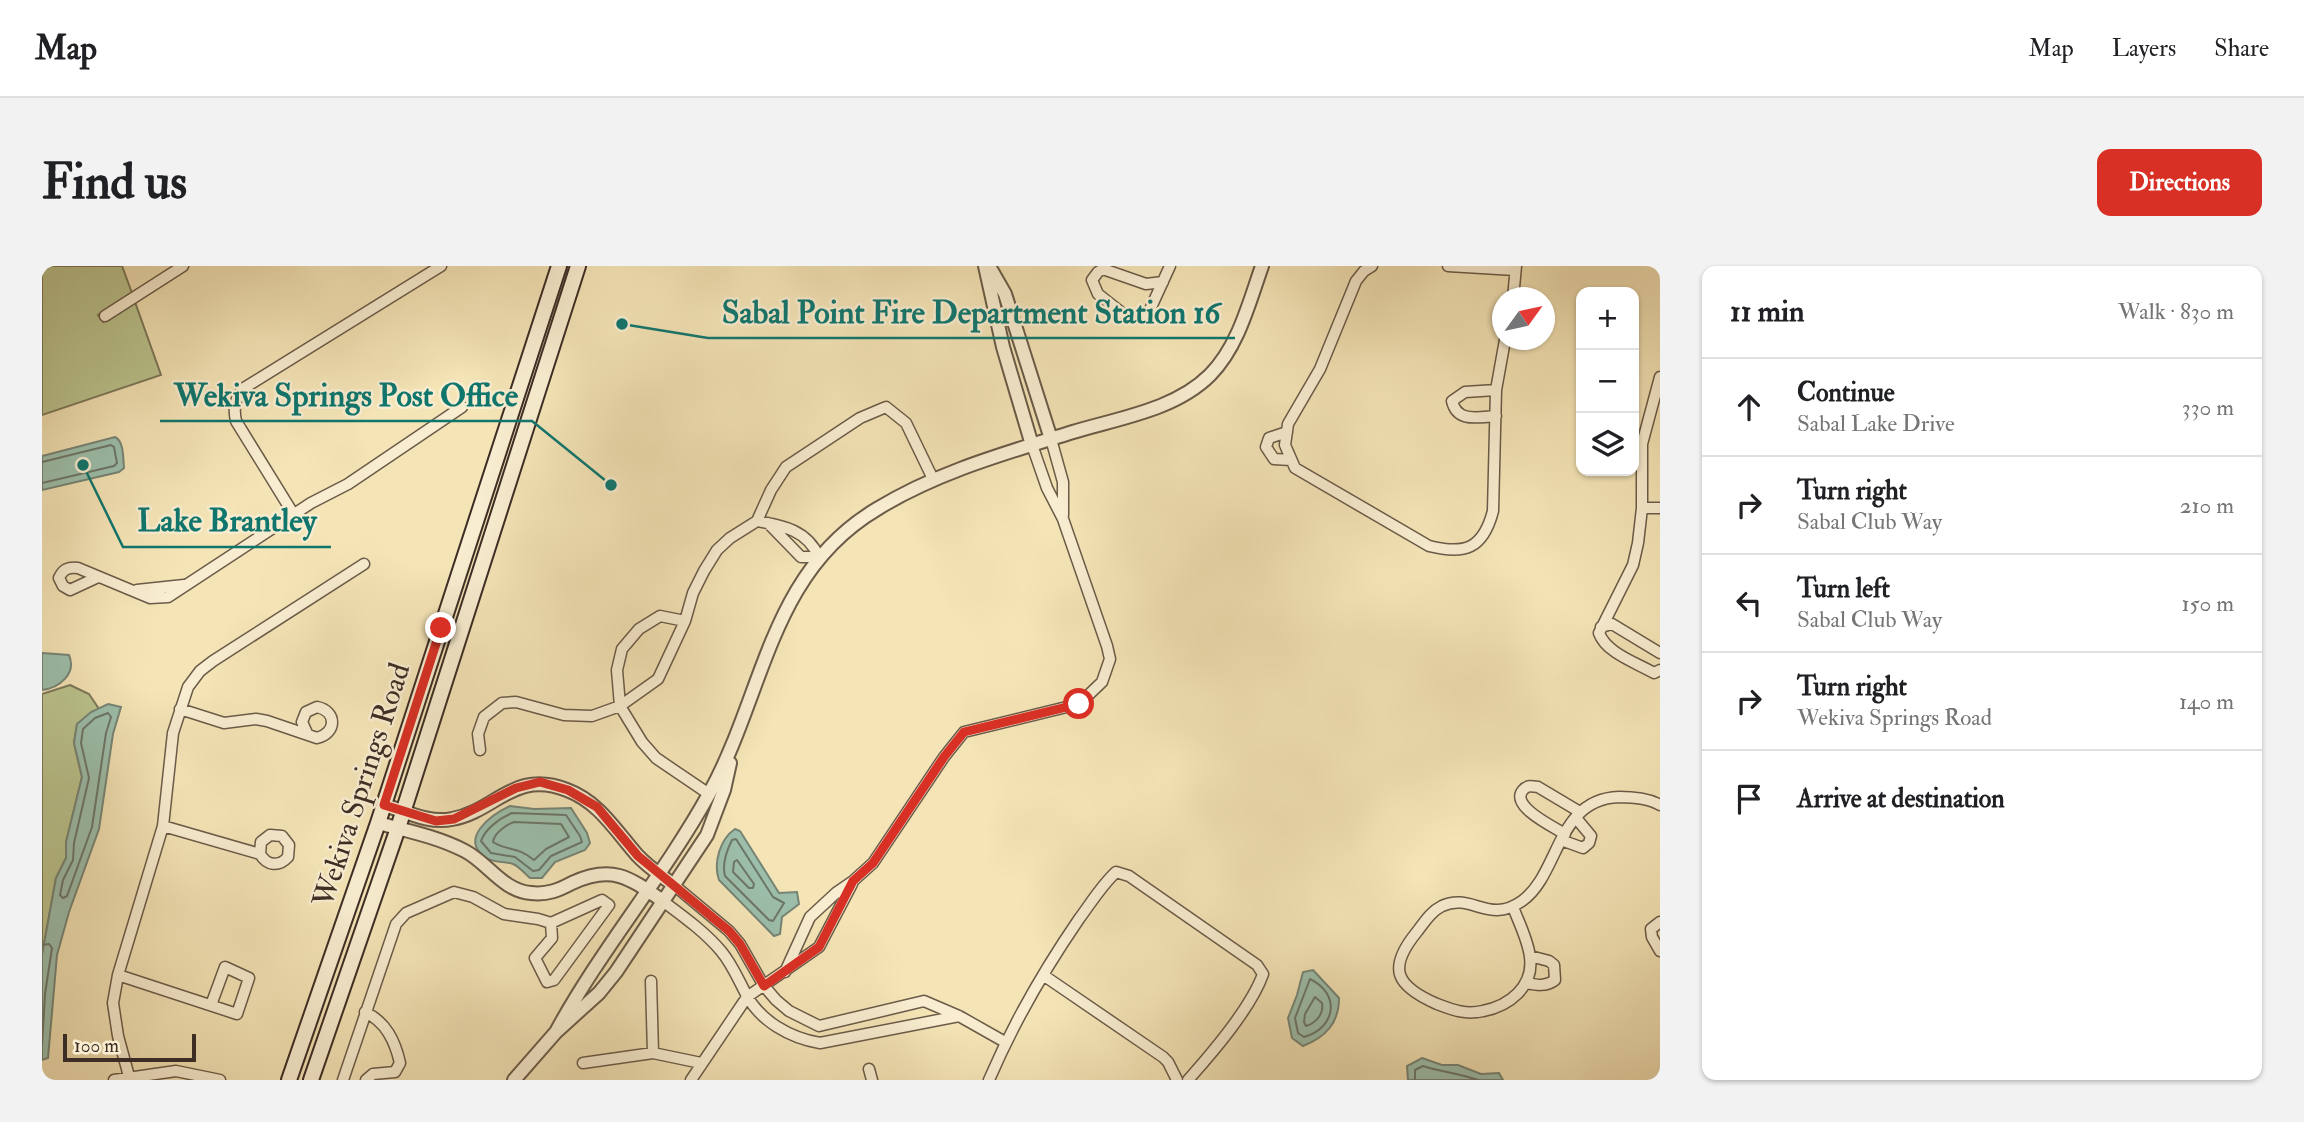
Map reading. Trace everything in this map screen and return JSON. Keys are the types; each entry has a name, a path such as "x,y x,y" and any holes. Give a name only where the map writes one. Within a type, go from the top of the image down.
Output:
{"main road":[{"name":"Wekiva Springs Road","path":"289,1080 384,805 559,266"},
{"name":"Wekiva Springs Road","path":"310,1080 398,828 578,266"},
{"path":"552,288 569,293"},
{"path":"516,401 532,405"}],"street":[{"path":"105,316 183,266"},
{"path":"294,514 236,421 234,409 237,397 244,388 441,266"},
{"path":"987,266 1005,294 1051,439 1063,482 1063,519"},
{"path":"785,972 810,917 873,863 944,757 964,732 1079,704 1102,682 1110,659 1063,519 1047,488 1032,445 1003,347 987,266"},
{"path":"1163,282 1146,284 1103,269 1092,280 1098,294 1126,316 1133,318 1148,314 1163,282 1170,266"},
{"path":"556,1032 579,990 683,838 709,794 735,742 782,614 819,557 852,525 933,479 1169,403 1191,391 1211,374 1239,331 1262,266"},
{"path":"1372,266 1356,281 1320,369 1288,424 1285,445 1295,468 1429,546 1450,551 1463,550 1483,537 1488,530 1493,511 1496,390 1503,350"},
{"path":"1448,266 1515,267 1514,287"},
{"path":"1660,377 1642,444 1642,508 1633,565 1599,633 1603,643 1654,673 1660,670"},
{"path":"1496,390 1465,392 1452,401 1460,415 1496,416"},
{"path":"98,577 135,590 166,592 185,584 294,514 348,484 462,407"},
{"path":"480,750 478,734 484,717 502,703 516,702 564,715 592,716 620,706 658,679 685,621 693,593 717,550 757,521 771,490 786,467 860,418 886,407 906,423 933,479"},
{"path":"1287,432 1273,435 1266,447 1273,458 1292,460"},
{"path":"1642,508 1660,508"},
{"path":"757,521 800,533 813,542 819,557"},
{"path":"768,523 801,557 819,557"},
{"path":"129,1078 113,1003 118,975 163,826 170,749 188,687 200,671 213,661 364,564"},
{"path":"685,621 660,616 639,629 622,649 617,670 620,706 642,742 656,758 709,794"},
{"path":"1601,627 1612,624 1660,653"},
{"path":"180,709 223,723 256,719 307,733"},
{"path":"514,1080 556,1032 599,993 617,972 675,886 707,835 724,790 735,742"},
{"path":"384,805 436,821 454,819 516,788 540,782 568,790 597,807 638,856 729,931 740,944 764,986 789,1011 819,1026 924,1002 959,1016 1005,1042"},
{"path":"1530,786 1538,787 1578,815 1591,835 1590,844 1583,848 1525,809 1520,801 1520,794 1530,786"},
{"path":"1513,907 1530,956 1530,968 1526,983 1508,1002 1473,1014 1457,1012 1410,991 1398,967 1401,951 1441,906 1455,902 1468,903 1486,911 1513,907 1533,891 1578,815 1595,802 1612,797 1633,797 1660,805"},
{"path":"378,823 446,841 469,853 504,883 529,893 554,892 586,877 606,873 622,875 664,902 712,940 724,954 747,997 766,1019 803,1040 820,1043 959,1016"},
{"path":"163,826 260,854"},
{"path":"989,1080 1005,1042 1058,950 1097,894 1116,873 1129,876 1257,965 1263,974 1258,989 1209,1057 1188,1080"},
{"path":"691,1080 747,997 819,947 853,881"},
{"path":"343,1080 396,924 406,913 454,892 473,897 503,914 551,923 602,900 609,905 554,980 547,982 535,958 552,939 551,923"},
{"path":"1660,922 1651,929 1652,937 1660,951"},
{"path":"1526,983 1538,986 1550,984 1555,980 1553,965 1549,961 1530,956"},
{"path":"118,975 237,1014 249,978 225,967 211,1005"},
{"path":"1043,975 1163,1057 1177,1080"},
{"path":"651,981 653,1054"},
{"path":"365,1012 377,1018 388,1031 400,1063 395,1072 373,1074 366,1080"},
{"path":"583,1063 653,1054 701,1063"},
{"path":"114,1080 176,1071 220,1080"}],"green space":[{"path":"51,266 122,266 132,293 98,315 103,322 135,302 161,375 42,415 42,271"},
{"path":"70,685 89,694 99,709 77,724 74,743 82,777 66,842 66,858 56,878 42,955 42,694"}],"water":[{"path":"115,437 122,446 124,468 119,472 42,490 42,456"},
{"path":"42,653 69,655 71,668 60,683 42,690"},
{"path":"108,704 121,707 113,734 99,829 69,912 57,955 48,1058 42,1060 42,955 56,878 66,858 66,842 82,777 74,743 77,724 91,712"},
{"path":"510,806 534,809 571,808 587,833 590,843 585,850 555,862 542,878 530,878 513,864 489,860 478,851 476,836 487,821"},
{"path":"735,829 740,831 779,893 797,892 799,904 782,917 780,934 774,936 719,880 719,852 725,839"},
{"path":"1313,970 1339,998 1337,1015 1330,1028 1303,1046 1292,1038 1288,1018 1303,972"},
{"path":"1422,1058 1442,1065 1458,1065 1481,1074 1499,1073 1503,1080 1408,1080 1407,1066"}],"place":[{"name":"Sabal Point Fire Department Station 16","path":"622,324"},
{"name":"Lake Brantley","path":"83,465"},
{"name":"Wekiva Springs Post Office","path":"611,485"}],"route":[{"path":"441,628 384,805 436,821 454,819 516,788 540,782 568,790 597,807 638,856 729,931 740,944 764,986 819,947 853,881 873,863 944,757 964,732 1079,704"}]}
